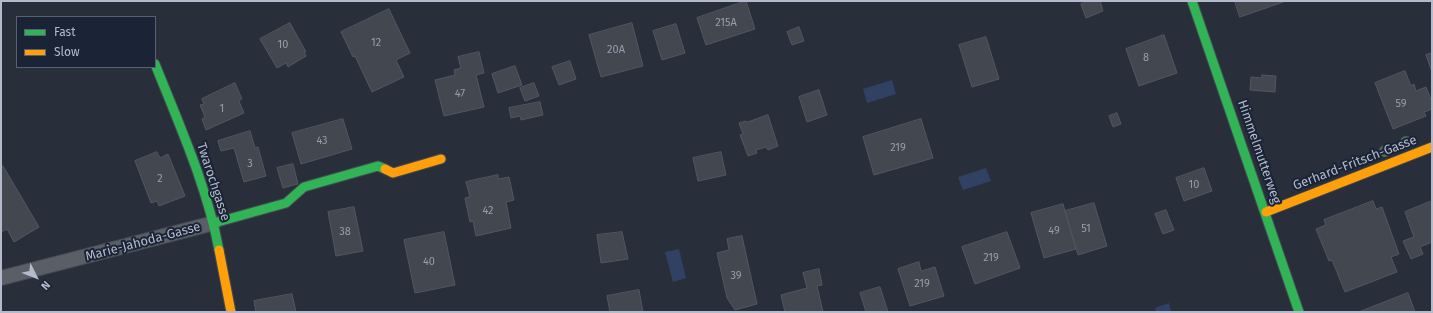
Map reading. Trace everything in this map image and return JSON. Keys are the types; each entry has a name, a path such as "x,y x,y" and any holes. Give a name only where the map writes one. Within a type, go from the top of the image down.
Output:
{"street":[{"name":"Himmelmutterweg","path":"1192,1 1266,212 1299,312"},
{"name":"Twarochgasse","path":"156,66 183,134 214,223 231,312"},
{"name":"Gerhard-Fritsch-Gasse","path":"1266,212 1432,147"},
{"name":"Marie-Jahoda-Gasse","path":"214,223 286,203 304,187 378,166 393,173 441,159"}],"lane":[{"name":"Marie-Jahoda-Gasse","path":"1,278 214,223"}],"water":[{"path":"892,80 896,94 867,103 863,89"},
{"path":"986,168 991,181 963,190 958,177"},
{"path":"679,249 686,278 673,282 665,252"},
{"path":"1169,303 1171,312 1156,312 1155,308"}],"building":[{"path":"746,1 755,29 706,45 697,18"},
{"path":"1089,1 1100,1 1103,11 1086,18 1081,4"},
{"path":"1235,1 1286,1 1240,17"},
{"path":"389,9 410,53 396,60 404,77 372,92 355,56 353,57 341,32"},
{"path":"290,23 306,52 304,52 306,56 288,67 286,63 277,68 260,39"},
{"path":"632,23 643,66 601,77 589,35"},
{"path":"676,24 685,53 662,60 653,31"},
{"path":"799,27 804,41 792,45 787,32"},
{"path":"1164,35 1177,73 1139,86 1126,49"},
{"path":"986,37 999,79 972,87 959,45"},
{"path":"479,52 484,73 476,75 484,107 444,116 435,80 455,75 454,70 461,68 458,57"},
{"path":"1432,53 1432,72 1426,55"},
{"path":"570,61 576,79 559,85 552,67"},
{"path":"515,66 522,85 498,93 492,74"},
{"path":"1405,71 1411,86 1414,84 1416,91 1426,87 1432,102 1432,109 1424,112 1426,116 1393,129 1375,83"},
{"path":"1262,75 1276,76 1275,92 1250,90 1251,77 1262,78"},
{"path":"235,83 242,99 239,101 244,113 206,130 202,119 205,117 200,105 204,104 202,99"},
{"path":"534,83 539,96 525,101 520,88"},
{"path":"819,90 827,115 807,122 799,97"},
{"path":"540,102 543,115 521,120 520,116 511,118 509,108"},
{"path":"1117,113 1121,124 1113,127 1109,116"},
{"path":"768,115 778,146 768,150 766,147 756,150 757,153 748,156 740,135 743,134 739,123"},
{"path":"343,119 352,149 301,164 292,133"},
{"path":"921,119 933,158 874,175 863,137"},
{"path":"250,131 255,148 258,147 266,176 244,182 234,148 221,151 218,141"},
{"path":"157,152 160,158 168,154 185,196 159,206 157,201 151,203 135,161"},
{"path":"721,152 726,175 698,181 693,158"},
{"path":"293,164 298,184 283,188 277,168"},
{"path":"3,166 39,227 14,242 7,229 1,232 1,167"},
{"path":"1204,168 1212,191 1184,201 1176,178"},
{"path":"498,175 498,179 509,177 514,200 506,202 511,228 476,236 473,221 470,222 465,198 470,197 466,182"},
{"path":"1373,201 1376,209 1382,207 1399,254 1391,257 1397,272 1345,292 1332,260 1329,261 1316,229 1326,225 1324,220"},
{"path":"1432,201 1432,242 1420,247 1423,254 1411,259 1403,241 1414,237 1405,212"},
{"path":"1094,203 1107,246 1078,255 1065,211"},
{"path":"1063,204 1076,249 1044,258 1031,213"},
{"path":"354,207 363,251 336,256 328,212"},
{"path":"1166,210 1174,230 1163,234 1155,214"},
{"path":"444,232 455,285 415,293 404,240"},
{"path":"622,232 628,259 601,263 597,235"},
{"path":"1007,232 1020,268 975,284 962,247"},
{"path":"742,236 757,304 735,310 727,298 717,253 729,250 727,239"},
{"path":"919,262 921,271 935,267 944,296 910,306 898,269"},
{"path":"819,269 822,285 817,286 823,312 785,312 781,295 807,288 803,273"},
{"path":"880,287 888,312 866,312 860,293"},
{"path":"639,290 643,312 610,312 607,296"},
{"path":"1408,293 1415,312 1359,312"},
{"path":"292,294 296,312 256,312 254,301"}],"traffic: fast":[{"path":"1192,1 1299,312"},
{"path":"156,66 183,132 200,179 214,226 219,250"},
{"path":"214,223 286,203 304,187 378,166 385,169"}],"traffic: slow":[{"path":"1266,212 1432,147"},
{"path":"385,169 393,173 441,159"},
{"path":"219,250 231,312"}]}
